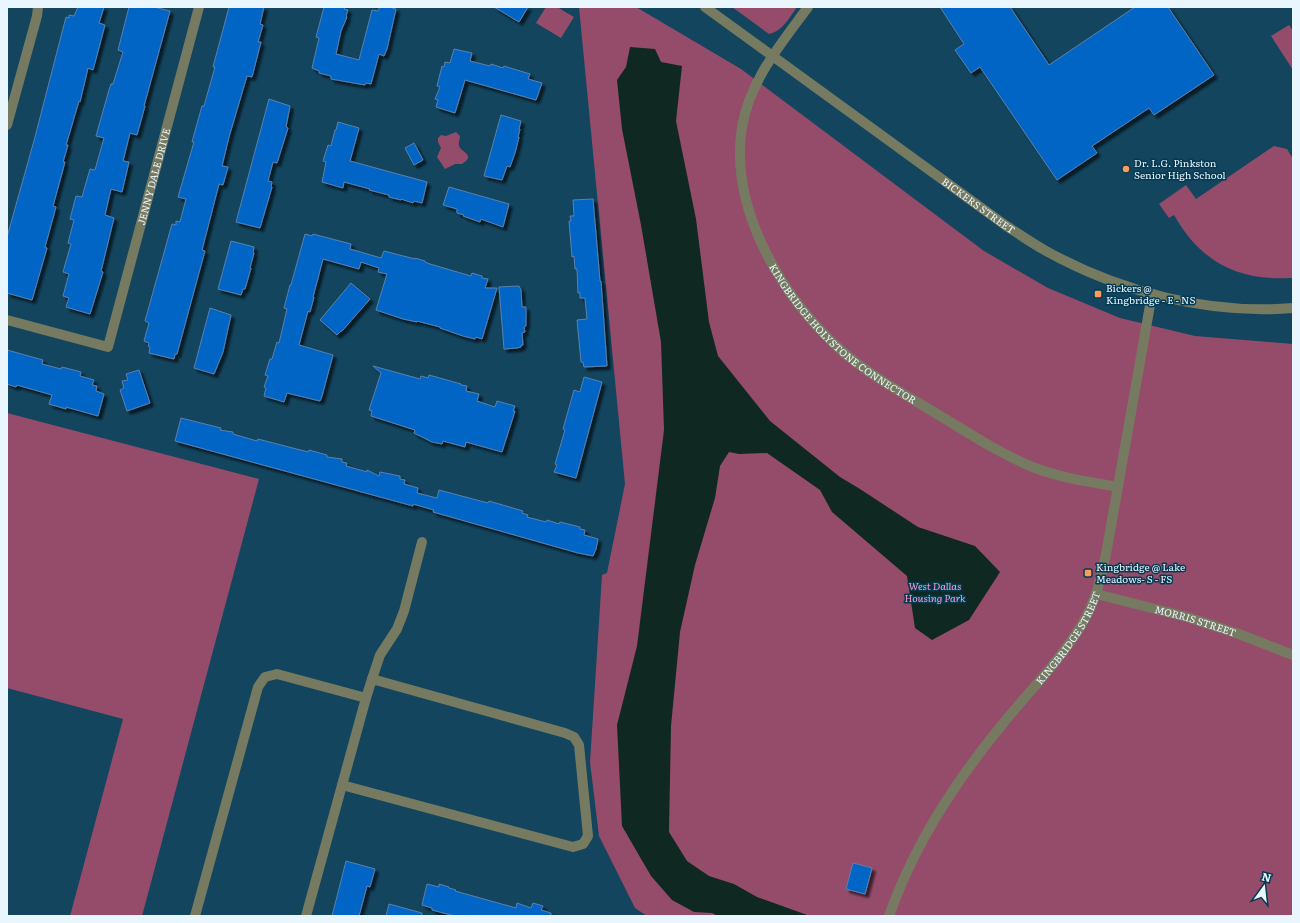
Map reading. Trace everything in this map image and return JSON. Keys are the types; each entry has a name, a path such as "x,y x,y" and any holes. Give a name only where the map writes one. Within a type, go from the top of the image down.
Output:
{"street":[{"path":"8,120 37,16 38,7"},
{"name":"JENNY DALE DRIVE","path":"7,320 108,347 199,7"},
{"name":"BICKERS STREET","path":"705,7 846,111 1005,225 1047,251 1082,269 1120,284 1152,294 1212,305 1248,309 1293,308"},
{"name":"KINGBRIDGE HOLYSTONE CONNECTOR","path":"808,7 763,69 749,101 742,126 742,175 753,221 767,256 788,290 808,316 842,351 864,368 990,445 1035,467 1069,478 1118,487"},
{"name":"KINGBRIDGE STREET","path":"888,916 904,878 948,798 971,764 1000,727 1063,652 1084,619 1096,594 1118,487 1152,294"},
{"path":"306,916 366,698 380,655 397,629 404,611 422,542"},
{"name":"MORRIS STREET","path":"1096,594 1187,617 1239,634 1293,656"},
{"path":"195,916 258,687 266,677 277,674 366,698"},
{"path":"342,785 573,847 583,844 588,836 579,745 574,737 565,733 372,679"}],"green space":[{"path":"546,7 557,7 574,17 561,38 536,23"},
{"name":"West Dallas Housing Park","path":"579,7 636,7 741,69 984,251 1048,288 1120,318 1195,336 1293,344 1293,916 647,916 635,908 599,836 590,762 602,575 607,573 625,484"},
{"path":"732,7 797,7 782,27 769,34"},
{"path":"1289,25 1293,31 1293,70 1271,36"},
{"path":"456,132 460,136 459,146 467,154 468,158 462,164 455,164 445,169 437,157 441,148 438,138 441,135 446,136"},
{"path":"1274,146 1287,149 1293,159 1293,278 1253,276 1237,272 1222,265 1208,256 1196,245 1184,231 1174,215 1169,218 1159,204 1186,185 1196,199"},
{"path":"7,413 259,479 142,916 70,916 123,719 7,688"}],"shaded area":[{"path":"630,47 655,49 661,62 682,66 676,121 696,219 709,322 718,356 770,421 840,477 918,527 975,546 1000,572 969,620 932,640 915,628 907,576 832,512 820,490 767,453 739,454 729,452 720,466 715,498 695,565 680,632 671,726 669,832 687,861 709,876 734,884 757,897 810,916 718,916 712,913 694,912 672,900 651,876 622,826 617,725 637,646 664,430 661,342 641,225 622,129 617,80 626,67"}],"building":[{"path":"78,7 104,7 99,23 105,25 93,70 88,68 80,102 79,101 66,145 68,145 63,162 65,162 53,206 56,207 45,247 47,248 32,300 7,293 7,237 66,17 69,18 69,15 74,16"},
{"path":"129,7 154,7 170,11 137,135 130,133 123,161 129,162 122,192 111,189 105,215 114,218 101,271 103,272 90,314 66,307 69,298 63,296 69,274 63,272 71,244 68,243 74,220 70,219 76,196 82,197 90,169 95,170 104,138 96,136 109,90 111,84 113,84 123,52 118,50"},
{"path":"229,7 264,7 260,24 263,25 258,42 261,42 252,77 247,76 229,137 222,166 228,167 223,185 219,184 202,250 205,251 177,354 175,354 174,359 149,353 149,343 144,341 149,323 145,321 172,224 176,225 176,221 180,222 186,199 178,197 194,142 192,142 200,113 202,106 204,106 215,67 213,67"},
{"path":"324,7 345,7 344,9 348,10 347,17 341,31 336,54 359,60 372,10 378,11 380,7 396,9 387,49 384,56 379,54 371,84 366,83 365,85 331,79 331,76 319,73 319,71 312,68 319,38 316,37"},
{"path":"494,7 528,7 519,22"},
{"path":"940,7 1010,7 1049,65 1135,7 1168,7 1214,75 1154,115 1149,108 1092,146 1097,153 1057,180 980,67 971,73 955,50 964,44"},
{"path":"454,49 472,53 470,61 490,66 491,64 503,68 504,66 530,74 528,79 542,83 536,100 465,80 455,113 436,107 438,100 435,99 440,87 437,86 442,66 444,67 445,62 450,63"},
{"path":"269,99 290,106 286,127 288,128 277,163 273,162 268,181 272,182 272,187 260,228 236,222"},
{"path":"501,115 521,121 515,153 510,167 507,166 502,180 484,176"},
{"path":"338,122 359,128 350,161 427,182 422,203 414,201 413,203 389,197 389,195 344,182 343,188 322,182 326,162 323,161 328,145 331,146"},
{"path":"414,143 423,160 414,165 405,148"},
{"path":"449,187 509,204 503,227 481,219 480,222 463,216 464,215 457,213 457,209 443,205"},
{"path":"593,199 607,366 584,367 583,362 581,362 577,320 587,319 585,298 580,298 580,293 578,293 577,269 575,269 574,256 572,257 569,221 571,221 570,216 574,216 573,200"},
{"path":"305,234 312,236 313,234 351,244 350,249 381,258 384,251 415,258 471,276 472,273 488,279 485,288 497,288 482,339 463,336 440,327 403,319 376,310 387,274 378,272 379,268 361,262 359,269 323,259 310,312 308,311 299,345 333,355 320,401 287,393 284,402 264,396 266,388 264,387 268,376 265,375 277,342 279,343 287,309 284,308"},
{"path":"231,241 254,247 251,268 245,289 243,289 241,295 218,289"},
{"path":"351,283 370,299 337,335 320,320"},
{"path":"519,286 521,290 522,307 526,307 526,326 524,327 525,332 522,333 523,345 517,348 504,349 499,287"},
{"path":"210,308 231,315 223,352 214,374 194,368"},
{"path":"7,350 43,360 42,364 81,372 80,376 94,380 92,385 97,386 96,391 104,394 98,416 49,404 52,395 17,385 16,387 7,384"},
{"path":"373,366 420,379 421,376 428,378 429,375 461,384 467,386 466,391 479,394 477,401 495,407 497,401 515,406 513,411 515,411 502,452 466,442 465,447 443,441 442,444 432,442 414,433 415,430 371,416 372,411 369,410 381,373"},
{"path":"139,370 150,403 127,411 120,390 124,388 122,381 128,380 126,374"},
{"path":"584,377 602,382 576,478 554,472 565,430 563,429 574,390 580,392"},
{"path":"181,418 221,428 220,430 233,432 233,434 257,441 258,439 308,452 309,450 327,455 327,457 342,459 342,462 347,463 346,466 367,472 367,470 379,476 380,472 400,476 400,479 405,480 404,484 418,488 417,493 437,498 439,490 488,503 489,501 523,511 522,513 528,515 527,517 546,522 547,520 559,524 560,522 580,527 580,529 585,530 584,535 598,539 596,549 593,556 578,553 433,512 434,510 413,504 413,506 175,441"},
{"path":"346,861 375,869 370,887 367,886 359,916 332,916"},
{"path":"853,863 872,868 865,894 846,889"},
{"path":"427,884 439,887 439,884 456,890 455,891 516,908 517,903 531,908 533,903 543,906 541,910 551,913 551,916 455,916 432,910 432,908 422,905"},
{"path":"389,904 422,913 422,916 386,916"}],"place":[{"name":"Dr. L.G. Pinkston Senior High School","path":"1126,169"},
{"name":"Bickers @ Kingbridge - E - NS","path":"1098,294"},
{"name":"Kingbridge @ Lake Meadows- S - FS","path":"1088,573"}]}
